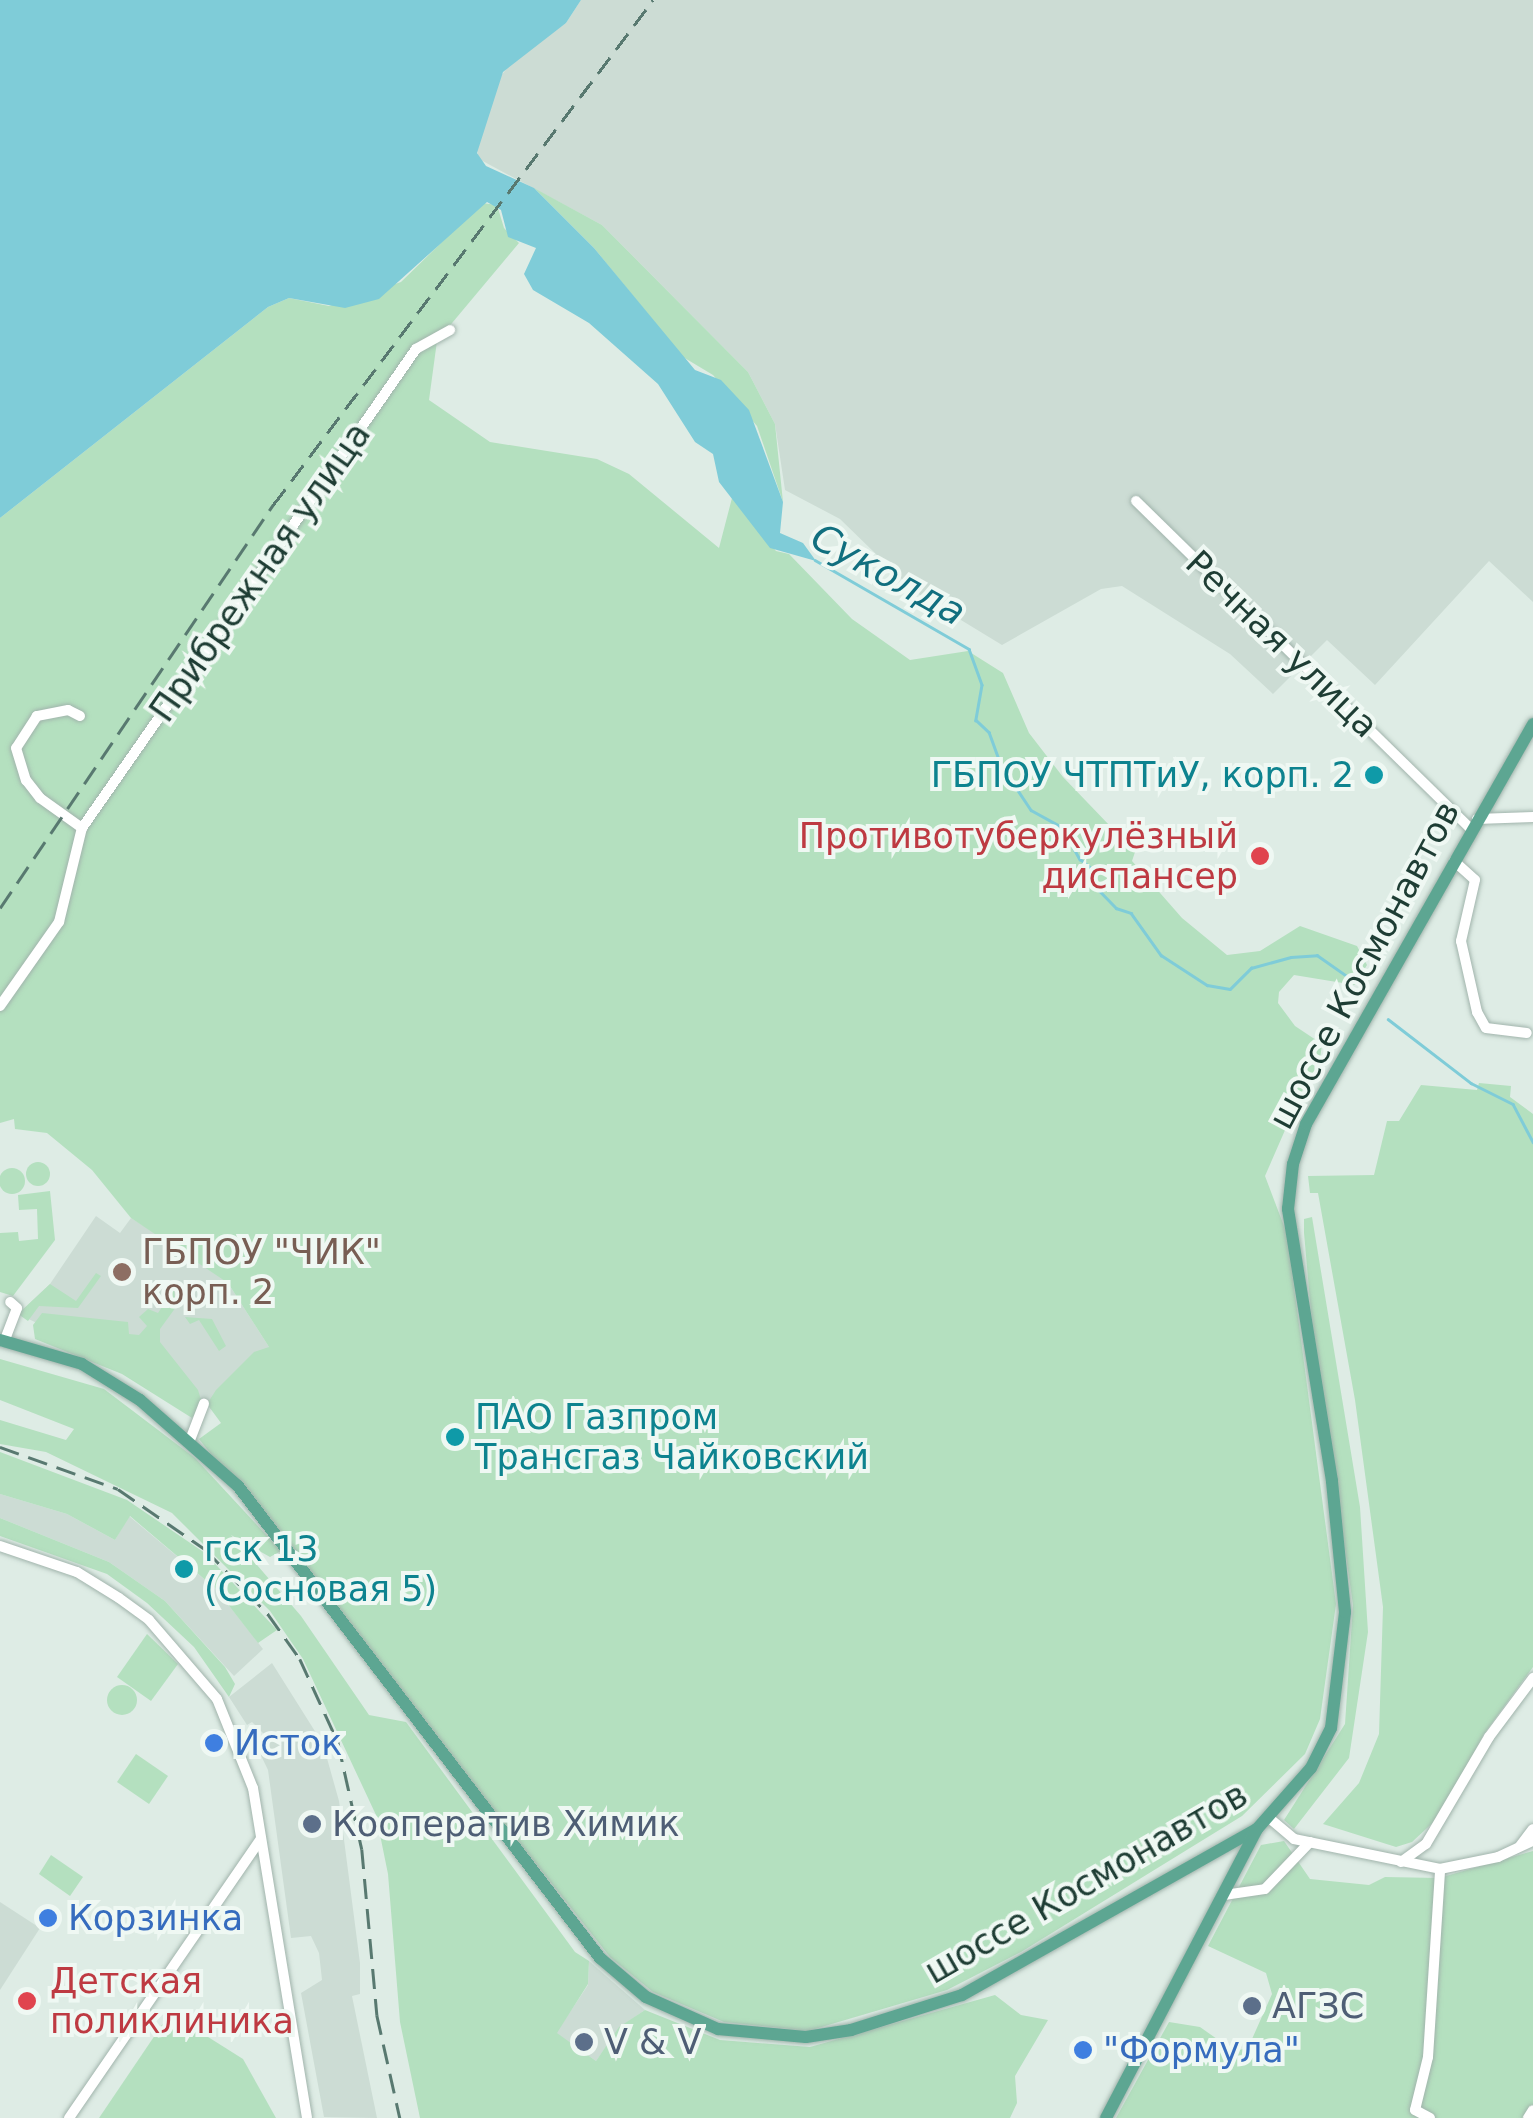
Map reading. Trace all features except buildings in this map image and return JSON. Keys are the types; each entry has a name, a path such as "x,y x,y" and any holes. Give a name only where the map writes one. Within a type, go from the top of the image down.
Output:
{"main road":[{"name":"шоссе Космонавтов","path":"2,1341 82,1364 190,1440 295,1555 600,1958 668,2012 718,2029 806,2036 917,2012 962,1995 1258,1829 1311,1768 1331,1728 1345,1612 1288,1209 1293,1164 1306,1124 1533,724"},
{"path":"1106,2118 1258,1829"}],"street":[{"name":"Прибрежная улица","path":"0,1006 59,922 82,828 416,349 450,330"},
{"name":"Речная улица","path":"1136,501 1474,823"},
{"path":"80,716 68,710 38,716 16,748 26,780 40,798 82,828"},
{"path":"1474,823 1533,817"},
{"path":"1454,861 1475,880 1461,941 1476,1012 1486,1028 1527,1033"},
{"path":"2,1341 17,1308 10,1302"},
{"path":"190,1440 204,1404"},
{"path":"0,1546 77,1572 120,1598 189,1662 218,1699 239,1745 262,1839 306,2118"},
{"path":"1402,1862 1426,1844 1488,1737 1533,1678"},
{"path":"1268,1817 1294,1839 1440,1869 1533,1841"},
{"path":"1520,1846 1533,1829"},
{"path":"69,2118 262,1839"},
{"path":"1224,1896 1265,1889 1310,1842"},
{"path":"1430,2118 1415,2110 1428,2057 1440,1869"},
{"path":"1528,2118 1533,2110"}],"shaded area":[{"path":"581,0 1533,0 1533,602 1489,561 1375,685 1327,640 1273,694 1230,654 1122,586 1101,589 1002,645 915,592 840,519 785,490 775,424 748,372 602,225 479,159 476,146 494,84 514,60 566,23"},
{"path":"96,1216 120,1233 131,1218 211,1268 228,1283 269,1347 222,1422 207,1404 18,1314 50,1284"},
{"path":"0,1494 67,1514 115,1540 129,1516 216,1589 263,1649 234,1676 165,1601 109,1562 0,1518"},
{"path":"272,1663 323,1744 339,1801 360,1963 360,1994 352,1996 377,2118 324,2117 301,1993 322,1980 319,1953 311,1936 291,1938 268,1770 254,1741 265,1735 252,1722 247,1725 229,1697"},
{"path":"0,1902 40,1928 0,1990"},
{"path":"589,1961 645,2010 620,2027 596,2061 556,2033 588,1985"}],"green space":[{"path":"534,188 602,225 748,372 775,424 783,502 757,426 713,375 683,357 594,248"},
{"path":"482,203 497,205 504,228 519,243 437,341 429,400 490,442 597,459 629,474 719,548 732,498 776,551 789,554 852,619 910,660 968,651 1003,673 1029,733 1063,777 1135,852 1132,861 1182,918 1227,955 1260,951 1300,926 1357,946 1367,965 1355,985 1294,975 1279,992 1278,1003 1295,1026 1322,1044 1319,1067 1303,1089 1265,1176 1287,1234 1336,1604 1320,1719 1305,1754 1242,1816 1021,1952 947,1990 808,2031 724,2022 653,1992 610,1957 199,1439 221,1423 207,1404 216,1390 254,1352 269,1347 228,1283 131,1218 92,1170 47,1133 15,1129 14,1119 0,1123 0,518 268,307 289,298 329,306 401,282"},
{"path":"1479,1083 1511,1086 1510,1097 1533,1114 1533,1667 1484,1734 1440,1816 1412,1842 1396,1847 1323,1824 1359,1783 1379,1734 1383,1607 1355,1400 1318,1193 1310,1193 1308,1176 1374,1175 1387,1121 1399,1121 1421,1085 1477,1090"},
{"path":"38,1162 47,1165 47,1183 38,1186 29,1183 26,1174 29,1165"},
{"path":"12,1168 21,1172 25,1181 21,1190 12,1194 3,1190 -1,1181 3,1172"},
{"path":"50,1191 55,1240 13,1296 0,1292 0,1233 18,1232 19,1241 38,1239 37,1209 19,1210 18,1195"},
{"path":"1312,1217 1360,1507 1368,1632 1349,1758 1294,1829 1284,1820 1345,1724 1353,1605 1311,1312 1304,1219"},
{"path":"96,1273 101,1276 78,1308 39,1306 28,1321 18,1314 50,1284 76,1301"},
{"path":"174,1289 176,1307 160,1329 160,1342 198,1390 202,1403 192,1418 122,1374 35,1339 33,1325 42,1313 128,1322 129,1334 139,1335 147,1326 139,1317 148,1309 158,1313"},
{"path":"185,1317 212,1319 226,1346 219,1351 199,1320 190,1324"},
{"path":"0,1359 104,1389 195,1458 281,1551 270,1557 231,1535 301,1616 369,1715 406,1722 575,1952 589,1961 588,1984 557,2033 596,2061 619,2027 645,2010 720,2040 810,2047 995,1995 1021,2015 1048,2020 1015,2076 1017,2103 1010,2118 420,2118 400,2022 388,1874 376,1815 303,1659 270,1611 172,1513 46,1452 0,1444 0,1420 66,1440 74,1429 0,1400"},
{"path":"0,1452 127,1500 205,1553 277,1630 258,1643 216,1589 130,1516 115,1540 67,1514 0,1494"},
{"path":"0,1518 109,1562 165,1601 225,1667 235,1684 229,1697 194,1647 147,1603 107,1574 0,1536"},
{"path":"147,1634 178,1664 151,1701 117,1677"},
{"path":"122,1685 136,1694 137,1700 128,1714 122,1715 108,1706 107,1700 116,1686"},
{"path":"136,1754 168,1776 149,1804 117,1782"},
{"path":"1284,1841 1310,1879 1369,1885 1385,1877 1439,1878 1533,1851 1533,2118 1116,2118 1169,2022 1200,2027 1234,2051 1248,2048 1272,1994 1266,1973 1208,1946 1261,1845"},
{"path":"51,1855 83,1877 70,1896 39,1874"},
{"path":"170,2013 243,2059 276,2118 99,2118"}],"water":[{"path":"0,0 581,0 566,23 503,72 477,153 486,166 534,188 594,248 695,370 721,380 749,410 783,502 780,533 803,543 816,561 770,548 719,482 713,454 695,442 658,384 589,323 533,290 524,274 536,248 508,237 501,210 487,202 379,299 345,308 289,298 268,307 0,518"}],"waterway":[{"name":"Суколда","path":"815,560 969,649 982,685 976,720 989,732 1001,765 1031,810 1062,827 1080,859 1097,873 1094,885 1116,908 1131,913 1161,955 1207,985 1230,989 1251,968 1291,957 1317,955 1354,981"},
{"name":"Суколда","path":"1388,1019 1471,1083 1513,1104 1533,1142"}],"railway":[{"path":"0,908 273,505 653,0"},
{"path":"0,1447 118,1489 205,1549 268,1614 300,1659 338,1742 362,1849 377,2015 400,2118"}],"place":[{"name":"ГБПОУ ЧТПТиУ, корп. 2","path":"1374,775"},
{"name":"Противотуберкулёзный диспансер","path":"1260,856"},
{"name":"ГБПОУ \"ЧИК\" корп. 2","path":"122,1272"},
{"name":"ПАО Газпром Трансгаз Чайковский","path":"455,1437"},
{"name":"гск 13 (Сосновая 5)","path":"184,1569"},
{"name":"Исток","path":"214,1743"},
{"name":"Кооператив Химик","path":"312,1824"},
{"name":"Корзинка","path":"48,1918"},
{"name":"Детская поликлиника","path":"27,2001"},
{"name":"АГЗС","path":"1252,2006"},
{"name":"V & V","path":"584,2042"},
{"name":"\"Формула\"","path":"1083,2050"}]}
